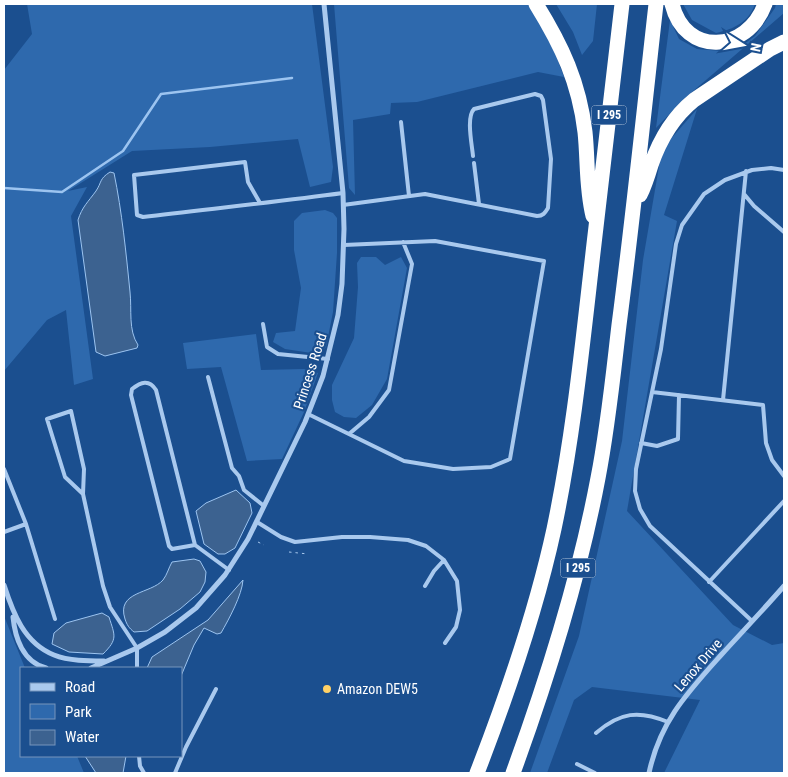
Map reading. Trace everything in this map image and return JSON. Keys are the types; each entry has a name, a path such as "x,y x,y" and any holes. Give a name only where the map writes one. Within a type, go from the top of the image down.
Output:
{"highway":[{"path":"536,4 561,46 578,95 585,133 589,201 596,226"},
{"name":"I 295","path":"477,773 520,652 554,529 570,436 584,331 622,4"},
{"name":"I 295","path":"513,773 549,671 570,603 598,479 605,440 634,207 656,4"},
{"path":"672,4 679,21 694,36 708,41 722,42 732,41 747,32 760,16 765,4"},
{"path":"634,207 646,184 657,150 673,120 694,100 754,59 784,42"}],"street":[{"name":"Princess Road","path":"93,667 137,648 165,632 196,608 229,570 257,522 308,414 328,358 338,315 344,245 343,193 324,4"},
{"name":"Princess Road","path":"4,585 18,623 26,634 40,647 54,656 87,661 104,661"},
{"name":"Lenox Drive","path":"649,773 656,748 668,722 685,696 784,586"},
{"name":"Princess Road","path":"12,611 15,634 21,649 32,660 44,667"}],"lane":[{"path":"343,206 425,194 537,216 541,216 546,212 548,208 551,159 541,96 535,94 471,111 473,156"},
{"path":"401,122 409,196"},
{"path":"260,203 248,182 245,162 134,175 137,215 143,217 260,203 343,193"},
{"path":"474,163 478,204"},
{"path":"752,622 650,526 640,509 635,491 636,469 661,349 676,244 682,225 704,194 725,180 746,171 771,168 784,170"},
{"path":"723,400 746,171"},
{"path":"744,194 754,206 784,232"},
{"path":"308,414 404,461 452,469 491,468 510,459 544,261 435,241 344,245"},
{"path":"349,434 369,418 388,390 412,264 403,242"},
{"path":"263,324 267,347 278,354 328,358"},
{"path":"208,377 232,468 239,476 244,490 264,506"},
{"path":"195,545 172,549 169,546 131,396 132,388 139,383 146,382 153,385 156,390 195,545 229,570"},
{"path":"652,392 762,405 766,443 772,460 784,476"},
{"path":"641,443 657,446 678,439 679,395"},
{"path":"83,494 65,478 47,418 71,411 84,469 83,494 103,586 110,607 137,648 137,667"},
{"path":"4,469 26,524 55,619"},
{"path":"709,582 784,501"},
{"path":"257,522 281,537 294,542 370,536 408,540 426,546 444,560 457,581 460,610 456,627 445,643"},
{"path":"4,532 26,524"},
{"path":"425,586 444,560"},
{"path":"182,756 216,689"},
{"path":"596,733 616,719 635,714 646,714 668,722"},
{"path":"139,757 140,766 144,773"},
{"path":"175,773 182,757"},
{"path":"577,764 595,773"}],"path":[{"path":"258,542 264,545"},
{"path":"289,552 308,554"}],"green space":[{"path":"27,4 312,4 333,167 331,182 310,187 298,139 210,147 132,151 68,191 87,187 71,216 93,379 74,385 66,310 47,320 4,371 4,70 32,34"},
{"path":"334,4 528,4 551,42 564,77 538,72 417,102 391,103 390,114 353,120 355,195 349,188"},
{"path":"556,4 597,4 593,41 582,55 573,32"},
{"path":"683,4 755,4 749,16 740,24 716,33 692,20"},
{"path":"776,4 784,4 784,13 685,98 656,128 670,20 679,39 697,49 721,51 740,47 755,36"},
{"path":"697,109 664,215 677,221 627,511 733,625 772,645 784,643 784,773 664,773 700,700 592,687 574,700 547,773 530,773 579,636 622,441 643,260 662,149"},
{"path":"325,210 333,213 337,218 333,312 326,347 318,354 285,349 273,342 276,333 295,331 301,288 294,250 294,221 302,213"},
{"path":"361,257 376,257 385,265 401,257 407,268 387,379 372,405 356,418 344,417 335,412 332,400 332,385 354,338 358,287 357,263"},
{"path":"256,334 261,370 304,369 318,373 304,412 282,459 247,461 221,367 187,369 183,343"},
{"path":"4,616 25,667 20,667 20,757 77,757 84,773 4,773"}],"water":[{"path":"110,172 114,173 119,202 130,292 132,326 138,345 137,348 105,356 96,352 78,220 83,208 96,191 102,179"},
{"path":"236,490 250,503 252,513 235,548 225,554 218,554 204,544 196,511 206,503"},
{"path":"194,559 200,561 206,572 205,582 200,592 180,609 147,631 132,631 125,619 125,603 136,594 158,585 166,576 172,562"},
{"path":"243,580 238,600 221,633 217,634 204,628 194,645 182,674 182,667 147,667 152,657 208,620"},
{"path":"102,613 109,617 114,637 111,645 103,654 69,652 52,644 54,633 66,623"},
{"path":"86,757 126,757 123,773 96,773"}],"waterway":[{"path":"4,188 62,192 123,151 161,94 292,78"}],"place":[{"name":"Amazon DEW5","path":"327,689"}]}
